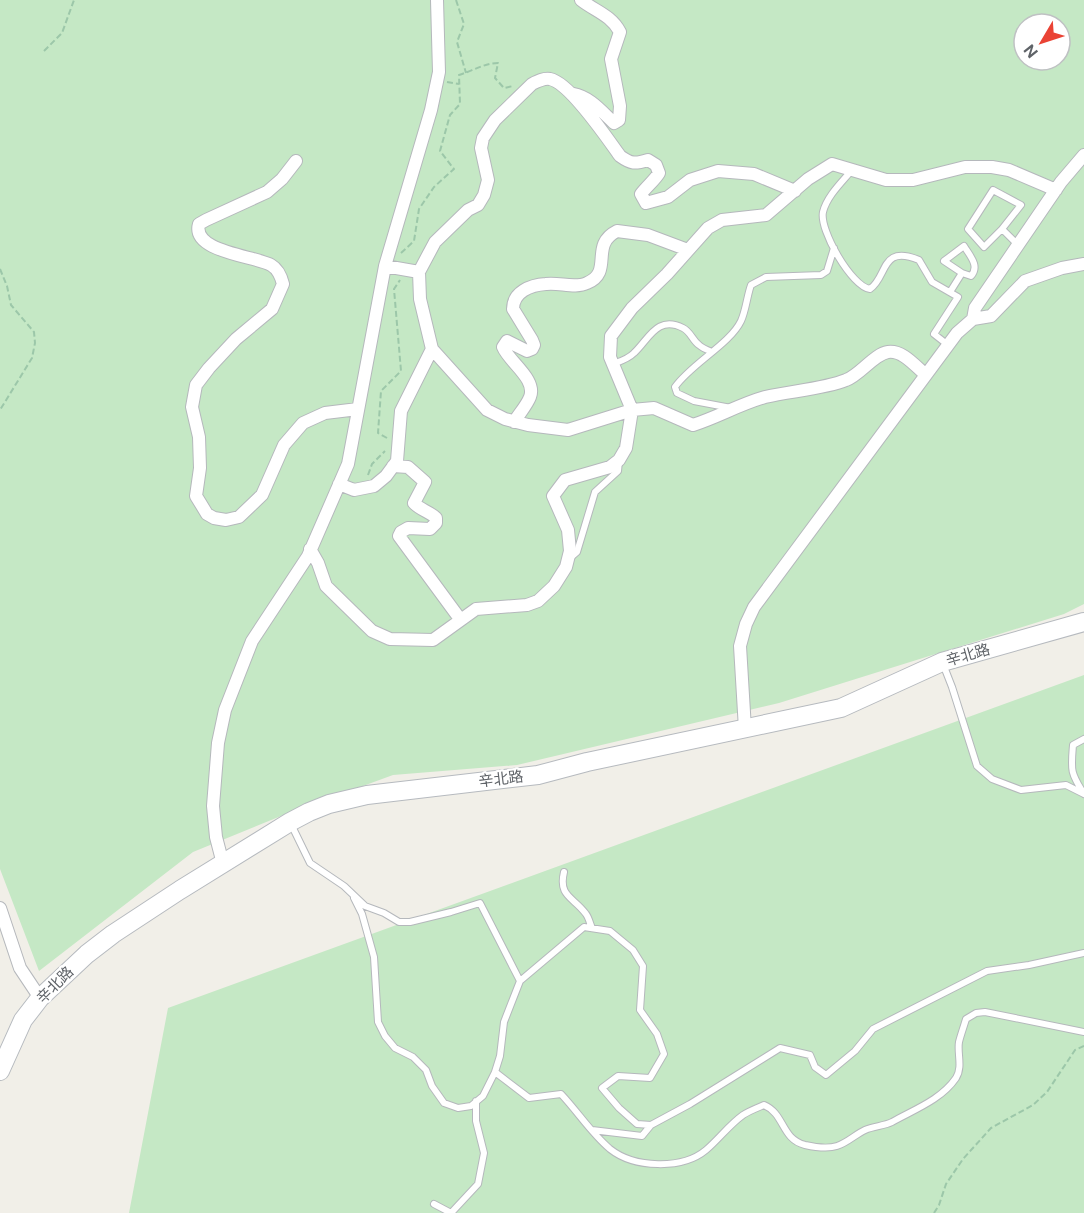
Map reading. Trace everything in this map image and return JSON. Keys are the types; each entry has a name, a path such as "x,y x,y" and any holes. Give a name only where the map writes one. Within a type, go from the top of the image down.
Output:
{"main road":[{"name":"辛北路","path":"0,1071 23,1020 40,998 63,975 113,934 309,812 368,795 538,775 587,762 841,708 942,662 1084,622"}],"street":[{"path":"223,864 216,837 213,806 218,743 225,710 252,641 310,549 348,464 358,409 402,268 439,72 437,0"},
{"path":"572,94 590,100 614,123 619,120 620,106 611,59 620,32 615,23 603,12 590,8 580,0"},
{"path":"402,268 435,242 468,210 478,205 484,195 488,180 481,148 483,138 495,120 532,84 549,79 559,82 572,94 620,156 630,163 635,164 648,160 656,165 659,173 655,181 647,185 641,194 646,203 668,197 690,180 718,171 754,174 795,191"},
{"path":"973,319 975,308 1056,190 1084,155"},
{"path":"296,161 267,192 199,224 200,237 208,244 271,265 280,273 283,284 272,309 236,339 208,368 196,386 192,407 199,437 200,468 195,496 207,514 214,518 226,520 239,517 262,495 284,445 303,423 325,413 358,409"},
{"path":"310,549 326,586 372,631 390,639 434,640 476,609 527,605 538,601 554,586 566,567 570,551 568,530 553,496 565,480 610,467 619,460 626,448 632,410 610,357 611,336 632,308 708,228 723,220 766,215 808,179 832,164 886,180 913,180 977,166 1009,170 1056,190"},
{"path":"514,422 531,395 531,389 527,378 506,355 503,347 507,341 527,351 534,345 513,309 515,297 521,292 545,284 587,284 596,277 601,269 602,248 605,240 617,231 648,235 688,250"},
{"path":"745,729 740,646 754,607 957,333 973,319 991,316 1025,281 1062,268 1084,264"},
{"path":"402,268 420,299 432,349 487,410 514,422 528,425 568,430 632,410 654,408 693,425 766,397 846,381 887,352 901,354 926,375"},
{"path":"339,484 354,490 374,486 393,466 397,460 401,411 432,349"},
{"path":"393,466 408,467 425,482 414,503 432,514 436,518 436,524 430,529 408,528 399,536 460,619"},
{"path":"0,908 20,969 40,998"}],"lane":[{"path":"853,170 831,195 823,212 822,224 834,248 856,282 870,289 878,283 884,266 890,260 900,256 919,261 933,282 958,297 934,334 948,345"},
{"path":"993,190 1021,205 1002,229 984,247 968,229 993,190"},
{"path":"1002,229 1018,246"},
{"path":"966,249 976,238"},
{"path":"964,246 976,265 975,272 971,276 962,273 944,261 964,246"},
{"path":"731,409 694,401 677,393 675,387 681,378 712,352 741,321 751,285 766,277 821,275 827,271 834,248"},
{"path":"950,292 962,273"},
{"path":"613,364 624,361 635,352 654,329 671,324 689,332 700,346 712,352"},
{"path":"567,560 577,552 595,492 618,471 619,460"},
{"path":"942,662 977,766 992,779 1021,790 1066,785 1084,794"},
{"path":"1084,738 1073,745 1071,761 1072,776 1084,794"},
{"path":"290,822 310,863 365,906 399,922 410,922 480,903 520,981"},
{"path":"564,872 562,884 565,892 586,914 592,928"},
{"path":"353,895 362,914 374,957 378,1022 385,1036 395,1048 413,1057 426,1070 432,1086 444,1103 458,1108 471,1106 483,1096 495,1072 501,1056 504,1022 520,981 584,927 610,931 633,950 643,966 640,1010 657,1034 664,1054 650,1078 618,1076 602,1088 637,1124 651,1125"},
{"path":"591,1130 642,1136 651,1125 690,1104 780,1048 810,1055 815,1067 826,1075 855,1051 873,1029 987,971 1084,953"},
{"path":"495,1072 529,1098 561,1094 591,1130 612,1150 639,1161 663,1165 681,1163 704,1152 744,1115 764,1105 774,1109 793,1140 804,1145 820,1147 837,1146 866,1129 909,1114 940,1094 957,1077 960,1069 959,1042 966,1019 976,1013 985,1012 1084,1032"},
{"path":"434,1204 451,1213 478,1184 484,1153 476,1121 476,1101"}],"path":[{"path":"44,51 62,33 74,0"},
{"path":"456,0 464,24 458,42 466,73"},
{"path":"387,443 387,437 378,433 381,391 401,372 394,289 402,268 400,254 414,242 419,209 434,187 454,169 440,151 450,115 460,104 459,75 478,69 487,63 498,63 495,78 504,88 519,84 532,84"},
{"path":"0,269 11,305 34,332 35,343 32,358 0,410"},
{"path":"362,489 372,464 388,449"},
{"path":"934,1213 946,1184 963,1159 991,1128 1033,1105 1047,1092 1075,1050 1084,1046"}],"green space":[{"path":"0,0 1084,0 1084,604 1064,614 779,703 517,765 393,775 281,816 193,852 39,971 0,869"},
{"path":"1084,675 1084,1213 129,1213 168,1008"}]}
